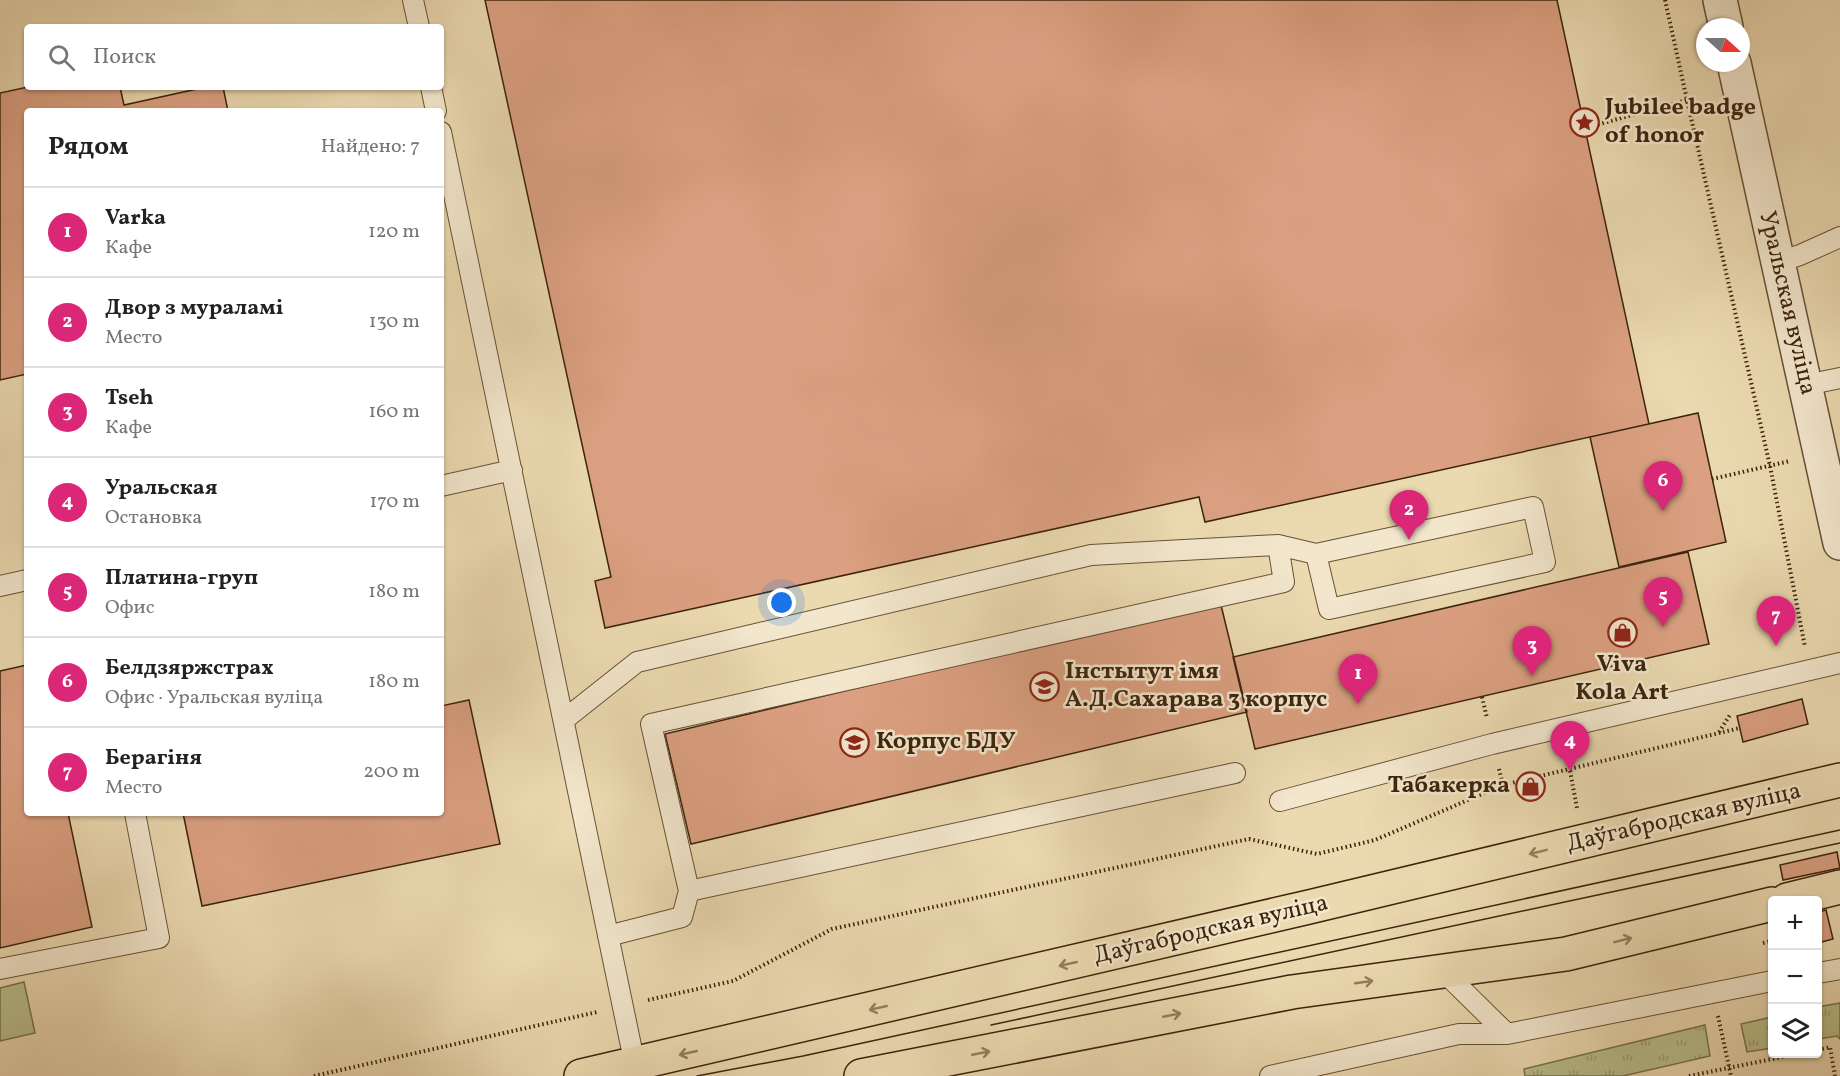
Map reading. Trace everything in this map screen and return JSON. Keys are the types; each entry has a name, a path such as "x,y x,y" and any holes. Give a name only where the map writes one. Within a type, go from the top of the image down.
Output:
{"main road":[{"name":"Даўгабродская вуліца","path":"582,1076 1840,780"},
{"path":"1803,896 1840,887"},
{"path":"861,1076 1292,992 1566,954 1768,905"}],"street":[{"path":"1720,0 1724,18"},
{"name":"Уральская вуліца","path":"1736,72 1840,543"}],"lane":[{"path":"413,0 418,24"},
{"path":"432,90 435,108"},
{"path":"444,146 565,719 635,1065"},
{"path":"1778,262 1840,237"},
{"path":"1806,385 1840,378"},
{"path":"444,485 512,470"},
{"path":"565,719 636,662 1090,555 1278,545 1316,554 1533,507 1545,562 1329,609 1316,554"},
{"path":"608,936 682,917 689,891 651,724 1284,582 1278,545"},
{"path":"0,586 24,581"},
{"path":"1280,801 1492,744 1840,663"},
{"path":"689,891 1235,773"},
{"path":"0,969 159,938 136,816"},
{"path":"1822,972 1840,969"},
{"path":"1443,971 1507,1034"},
{"path":"1270,1076 1459,1034 1507,1034 1768,982"}],"path":[{"path":"1665,0 1770,466 1809,670"},
{"path":"1585,128 1687,100"},
{"path":"1712,479 1821,454"},
{"path":"1719,732 1731,712"},
{"path":"314,1076 733,981 832,929 1249,839 1317,854 1375,840 1503,785 1569,771 1740,728"},
{"path":"1569,771 1584,841"},
{"path":"1718,1014 1731,1076"},
{"path":"1822,1049 1830,1047 1835,1076"},
{"path":"1689,1076 1770,1058"}],"green space":[{"path":"24,982 35,1033 0,1041 0,988"},
{"path":"1840,1003 1840,1039 1837,1036 1822,1038 1822,1006"},
{"path":"1768,1018 1768,1049 1747,1052 1741,1024"},
{"path":"1705,1025 1710,1056 1623,1076 1525,1076 1524,1069"}],"building":[{"path":"485,0 1557,0 1649,424 1205,522 1199,497 605,628 595,581 611,577"},
{"path":"24,88 24,90 121,90 124,105 192,90 224,90 227,108 24,108 24,375 0,380 0,93"},
{"path":"1698,413 1726,542 1619,567 1590,437"},
{"path":"1688,552 1709,644 1255,749 1233,657"},
{"path":"1220,601 1247,712 691,844 665,734"},
{"path":"24,666 24,816 69,816 92,927 0,948 0,671"},
{"path":"1802,699 1808,724 1743,742 1737,716"},
{"path":"469,700 500,844 202,906 184,816 444,816 444,705"},
{"path":"1837,852 1840,868 1783,880 1780,865"},
{"path":"1826,910 1833,939 1822,942 1822,911"}],"tram line":[{"path":"697,1076 803,1056 1840,830"},
{"path":"991,1025 1840,843"}],"place":[{"name":"Jubilee badge of honor","path":"1584,122"},
{"name":"Белдзяржстрах","path":"1663,511"},
{"name":"Двор з мураламі","path":"1409,540"},
{"name":"Платина-груп","path":"1663,627"},
{"name":"Viva Kola Art","path":"1622,632"},
{"name":"Берагіня","path":"1776,646"},
{"name":"Tseh","path":"1532,676"},
{"name":"Інстытут імя А.Д.Сахарава 3 корпус","path":"1044,686"},
{"name":"Varka","path":"1358,704"},
{"name":"Корпус БДУ","path":"855,742"},
{"name":"Уральская","path":"1570,771"},
{"name":"Табакерка","path":"1531,786"}]}
